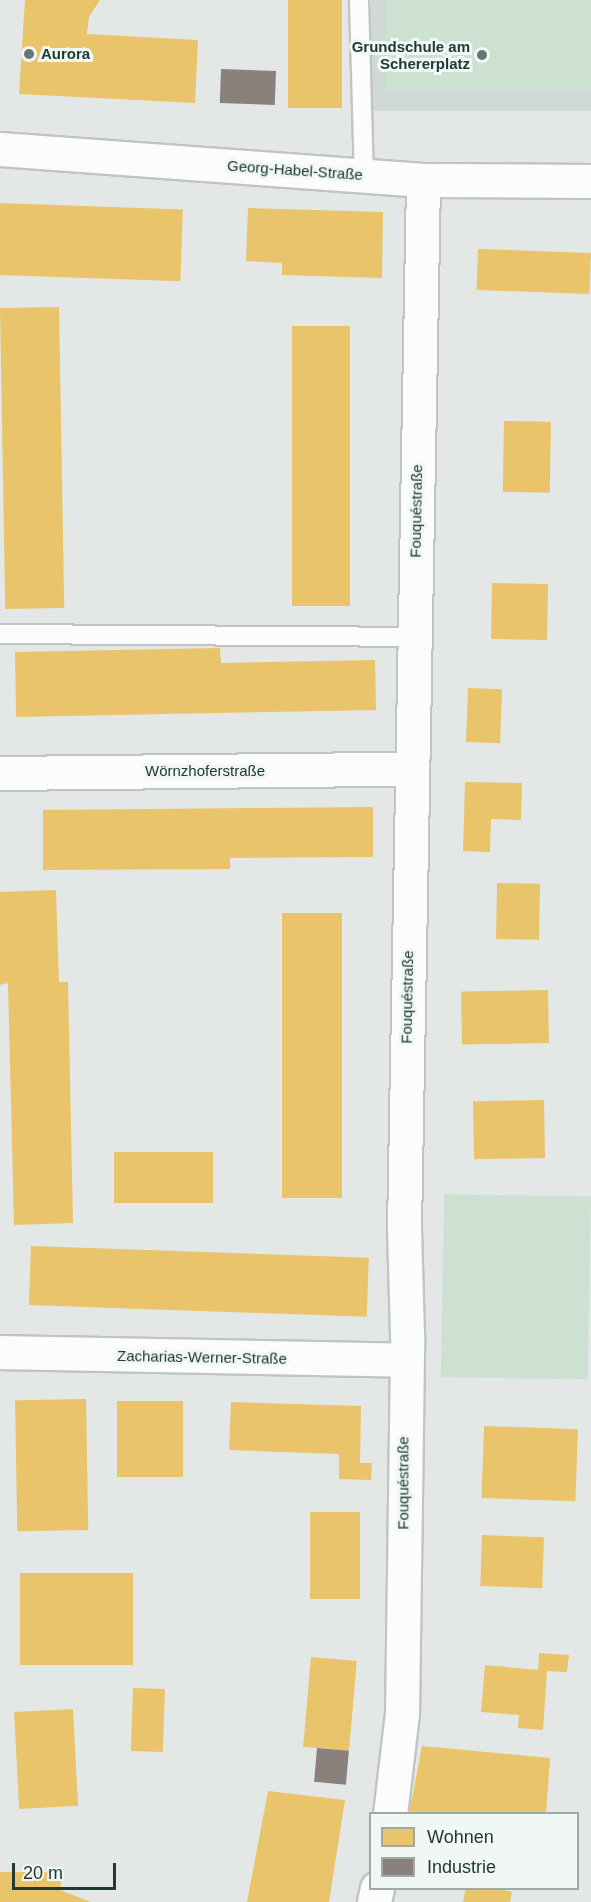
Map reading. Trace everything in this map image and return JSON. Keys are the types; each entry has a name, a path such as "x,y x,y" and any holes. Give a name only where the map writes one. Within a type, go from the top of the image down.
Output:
{"street":[{"name":"Georg-Habel-Straße","path":"0,149 423,180 591,181"},
{"name":"Fouquéstraße","path":"390,1812 402,1714 411,769 423,180"},
{"name":"Wörnzhoferstraße","path":"0,773 411,769"},
{"name":"Zacharias-Werner-Straße","path":"0,1352 404,1360"}],"lane":[{"path":"359,0 364,175"},
{"path":"0,634 414,637"}],"shaded area":[{"name":"Grundschule am Schererplatz","path":"371,0 591,0 591,111 371,111"}],"green space":[{"name":"Grundschule am Schererplatz","path":"386,0 591,0 591,91 386,91"},
{"path":"444,1194 591,1197 588,1380 441,1377"}],"building: Wohnen":[{"path":"25,0 100,0 89,17 87,34 198,40 195,103 19,94"},
{"path":"288,0 342,0 342,108 288,108"},
{"path":"0,203 183,209 180,281 0,275"},
{"path":"248,208 383,212 382,278 282,275 282,263 246,261"},
{"path":"478,249 591,253 590,294 477,290"},
{"path":"59,307 64,608 5,609 0,308"},
{"path":"292,326 350,326 350,606 292,606"},
{"path":"504,421 551,422 550,493 503,492"},
{"path":"492,583 548,584 547,640 491,639"},
{"path":"220,648 221,663 375,660 376,710 16,717 15,652"},
{"path":"468,688 502,689 500,743 466,742"},
{"path":"465,782 522,783 521,820 491,819 490,852 463,851"},
{"path":"373,807 373,857 230,858 230,869 43,870 43,810"},
{"path":"497,883 540,884 539,940 496,939"},
{"path":"56,890 59,982 68,982 73,1223 14,1225 8,983 0,985 0,892"},
{"path":"282,913 342,913 342,1198 282,1198"},
{"path":"548,990 549,1043 462,1045 461,992"},
{"path":"544,1100 545,1158 474,1159 473,1101"},
{"path":"114,1152 213,1152 213,1203 114,1203"},
{"path":"31,1246 369,1258 367,1317 29,1305"},
{"path":"86,1399 88,1530 17,1531 15,1400"},
{"path":"117,1401 183,1401 183,1477 117,1477"},
{"path":"231,1402 361,1406 360,1463 372,1463 371,1480 339,1479 339,1454 229,1450"},
{"path":"484,1426 578,1429 575,1501 481,1498"},
{"path":"310,1512 360,1512 360,1599 310,1599"},
{"path":"482,1535 544,1537 542,1588 480,1586"},
{"path":"20,1573 133,1573 133,1665 20,1665"},
{"path":"539,1653 569,1655 567,1672 547,1671 543,1730 518,1728 519,1715 481,1712 485,1665 538,1670"},
{"path":"311,1657 357,1661 349,1751 303,1747"},
{"path":"133,1688 165,1689 163,1752 131,1751"},
{"path":"73,1709 78,1806 19,1809 14,1712"},
{"path":"422,1746 550,1758 546,1812 409,1812"},
{"path":"268,1791 345,1800 329,1902 247,1902"},
{"path":"0,1872 62,1872 60,1890 91,1902 0,1902"},
{"path":"466,1890 512,1892 510,1902 463,1902"}],"building: Industrie":[{"path":"221,69 276,71 275,105 220,103"},
{"path":"317,1748 349,1751 346,1785 314,1782"}],"place":[{"name":"Aurora","path":"29,54"},
{"name":"Grundschule am Schererplatz","path":"482,55"}]}
